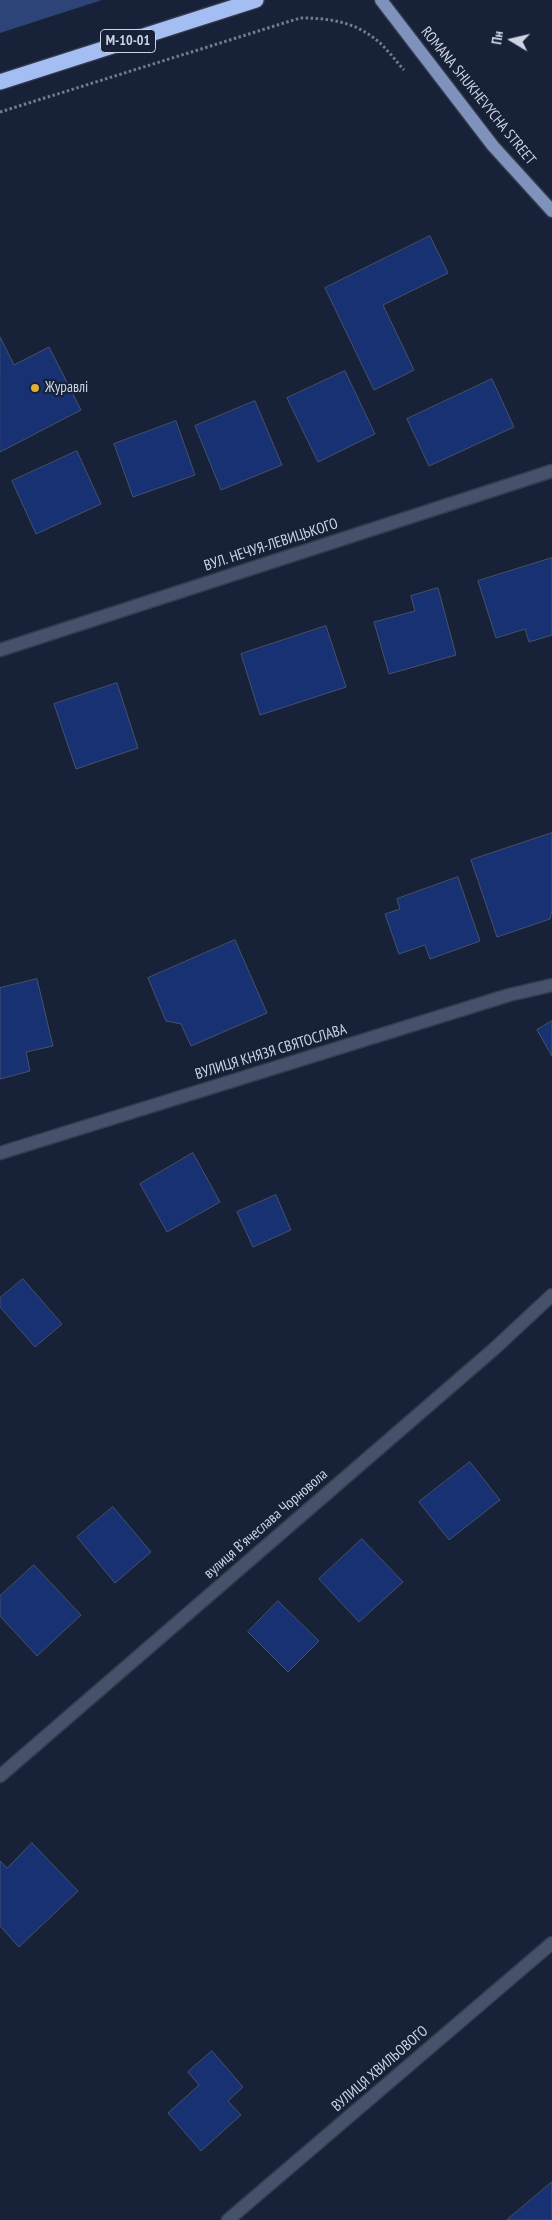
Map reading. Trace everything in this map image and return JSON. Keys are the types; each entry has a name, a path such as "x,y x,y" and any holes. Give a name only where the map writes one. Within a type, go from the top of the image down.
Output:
{"highway":[{"name":"М-10-01","path":"0,82 256,0"}],"main road":[{"name":"ROMANA SHUKHEVYCHA STREET","path":"381,0 493,146 552,211"}],"street":[{"name":"ВУЛ. НЕЧУЯ-ЛЕВИЦЬКОГО","path":"0,650 552,471"},
{"name":"ВУЛИЦЯ КНЯЗЯ СВЯТОСЛАВА","path":"0,1153 509,995 552,985"},
{"name":"вулиця Вʼячеслава Чорновола","path":"0,1776 494,1349 552,1295"},
{"name":"ВУЛИЦЯ ХВИЛЬОВОГО","path":"228,2220 552,1943"}],"path":[{"path":"0,112 300,18 324,18 349,24 375,38 408,74"}],"shaded area":[{"path":"0,0 102,0 0,33"}],"building":[{"path":"430,236 448,273 383,305 414,370 374,390 325,288"},
{"name":"Журавлі","path":"0,337 14,365 49,347 81,410 0,452"},
{"path":"345,371 375,434 318,462 287,398"},
{"path":"492,379 514,427 429,466 407,419"},
{"path":"255,401 282,465 221,490 195,426"},
{"path":"176,421 195,475 133,497 114,444"},
{"path":"77,451 101,504 36,534 12,481"},
{"path":"552,558 552,635 529,642 525,629 496,638 478,581"},
{"path":"438,588 456,655 389,674 374,622 415,611 411,596"},
{"path":"326,626 346,687 260,715 241,654"},
{"path":"117,683 138,748 76,769 54,704"},
{"path":"552,833 552,910 550,919 497,937 471,860"},
{"path":"458,877 480,941 430,959 425,945 399,954 385,914 400,909 397,899"},
{"path":"235,940 267,1013 191,1046 181,1024 166,1021 148,978"},
{"path":"37,979 53,1046 26,1052 30,1071 0,1079 0,988"},
{"path":"552,1021 552,1056 537,1030"},
{"path":"193,1153 220,1202 167,1232 140,1184"},
{"path":"276,1195 291,1230 253,1247 237,1212"},
{"path":"23,1279 62,1324 35,1347 0,1307 0,1298"},
{"path":"470,1462 500,1500 449,1540 419,1502"},
{"path":"113,1507 151,1552 115,1583 77,1537"},
{"path":"362,1539 403,1582 359,1622 319,1579"},
{"path":"34,1565 81,1615 37,1656 0,1616 0,1596"},
{"path":"278,1601 319,1641 288,1672 248,1632"},
{"path":"32,1843 78,1891 19,1947 0,1926 0,1861 7,1868"},
{"path":"212,2051 243,2087 228,2101 241,2115 201,2151 168,2113 199,2085 188,2072"},
{"path":"552,2182 552,2220 507,2220"}],"place":[{"name":"Журавлі","path":"35,388"}]}
